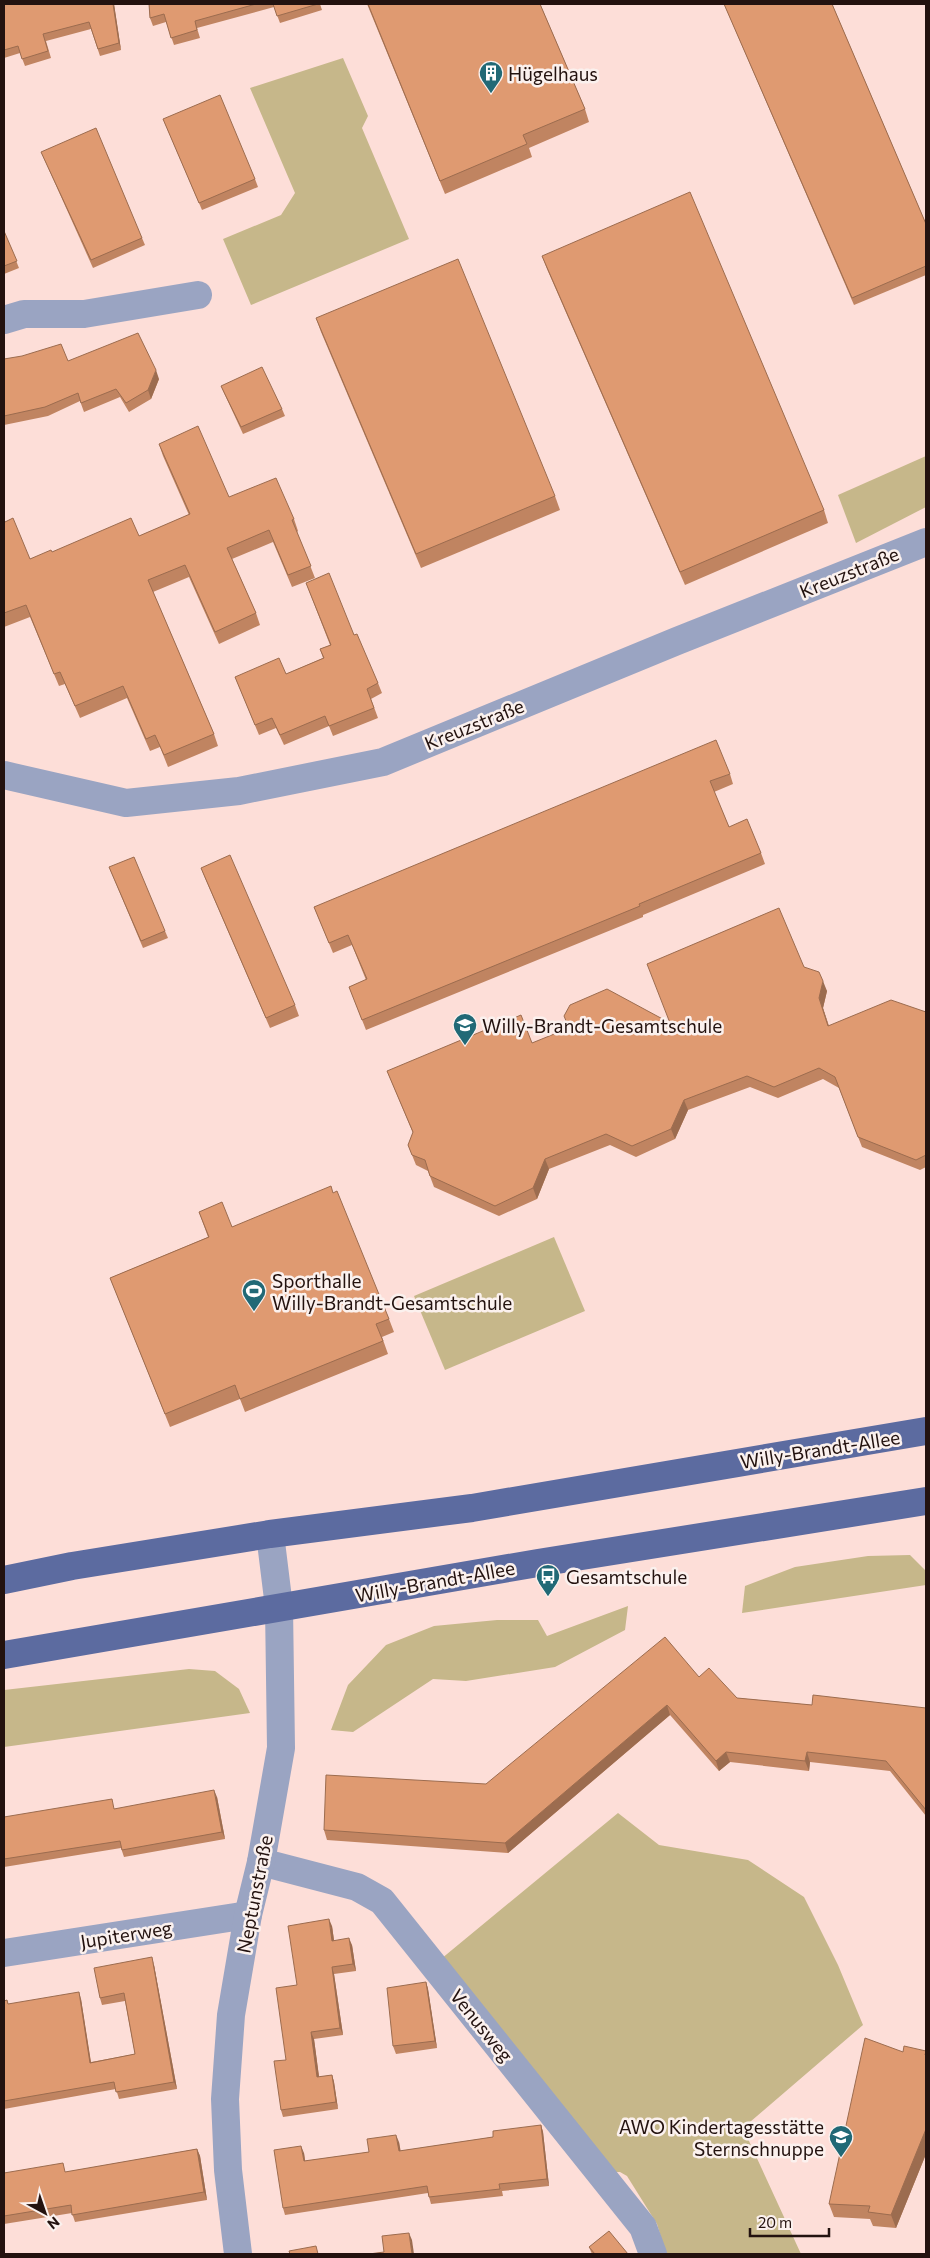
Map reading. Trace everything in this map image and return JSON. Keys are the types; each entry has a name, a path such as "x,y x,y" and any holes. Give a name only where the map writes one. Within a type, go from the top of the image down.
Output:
{"main road":[{"name":"Willy-Brandt-Allee","path":"4,1580 72,1566 270,1534 472,1508 926,1431"},
{"name":"Willy-Brandt-Allee","path":"4,1655 279,1607 926,1501"}],"street":[{"path":"4,320 24,314 84,314 198,295"},
{"name":"Kreuzstraße","path":"4,775 126,803 239,791 384,762 925,540"},
{"name":"Neptunstraße","path":"238,2254 228,2170 225,2099 231,2015 248,1915 261,1862 281,1748 279,1607 270,1534"},
{"name":"Venusweg","path":"261,1862 357,1887 382,1901 644,2227 653,2254"},
{"name":"Jupiterweg","path":"4,1953 248,1915"}],"shaded area":[{"path":"343,58 368,116 362,128 409,239 251,305 223,239 281,215 295,193 250,88"},
{"path":"926,456 926,507 856,543 838,495"},
{"path":"554,1237 585,1311 445,1370 414,1296"},
{"path":"910,1555 926,1571 926,1585 742,1613 745,1586 795,1567 868,1556"},
{"path":"628,1606 625,1630 555,1667 466,1681 433,1679 353,1732 331,1730 348,1685 386,1645 434,1626 497,1620 538,1620 547,1636"},
{"path":"189,1669 215,1671 239,1689 250,1713 4,1747 4,1690"},
{"path":"618,1813 659,1845 748,1860 804,1897 838,1965 863,2025 743,2128 801,2254 666,2254 657,2224 627,2176 620,2172 612,2172 441,1959"}],"building":[{"path":"4,4 113,4 119,43 98,49 89,22 43,34 48,51 22,59 18,46 4,50"},
{"path":"149,4 256,4 195,21 197,30 171,38 164,14 150,18"},
{"path":"273,4 318,4 277,16"},
{"name":"Hügelhaus","path":"368,4 540,4 585,109 523,135 527,144 440,181"},
{"path":"724,4 832,4 926,224 926,266 852,298"},
{"path":"220,95 255,179 199,203 163,119"},
{"path":"96,128 142,238 91,260 41,152"},
{"path":"690,192 824,510 680,572 542,256"},
{"path":"4,231 17,261 4,266"},
{"path":"458,259 555,496 416,554 316,318"},
{"path":"138,333 156,370 148,390 126,403 116,389 81,403 78,393 45,407 4,416 4,359 22,356 61,344 68,361"},
{"path":"262,367 282,409 241,427 221,386"},
{"path":"198,426 229,497 276,478 294,519 292,520 311,566 288,575 269,530 227,548 256,613 215,632 185,565 148,580 214,734 164,755 155,735 146,739 123,686 75,706 60,672 54,674 26,605 4,613 4,520 5,522 13,518 30,559 51,550 52,552 131,518 139,536 190,514 159,444"},
{"path":"329,573 354,635 357,634 378,683 367,689 374,708 329,726 325,716 280,735 272,718 255,725 235,677 279,658 286,674 324,658 320,649 331,645 306,583"},
{"path":"716,740 730,774 710,781 729,827 747,819 761,853 639,904 640,906 362,1020 349,987 367,979 348,935 329,943 314,907"},
{"path":"230,855 295,1005 266,1018 201,868"},
{"path":"134,857 165,931 141,941 109,867"},
{"path":"779,908 804,967 819,972 823,981 819,998 828,1026 891,1000 926,1012 926,1155 916,1160 858,1137 835,1077 819,1068 774,1087 747,1076 684,1100 671,1129 632,1146 606,1134 545,1159 533,1188 495,1206 430,1176 425,1160 412,1155 408,1145 413,1132 387,1071 521,1015 532,1043 569,1028 564,1016 570,1005 607,989 670,1023 647,964"},
{"name":"Sporthalle Willy-Brandt-Gesamtschule","path":"331,1186 333,1193 337,1191 389,1319 376,1324 383,1341 240,1399 235,1385 165,1414 110,1278 209,1237 199,1212 222,1202 232,1227"},
{"path":"665,1637 699,1677 709,1668 737,1698 812,1705 813,1695 926,1708 926,1810 886,1761 807,1752 805,1761 726,1752 716,1761 667,1705 505,1843 324,1830 326,1775 486,1784"},
{"path":"214,1790 222,1832 122,1850 120,1841 4,1859 4,1817 112,1799 114,1809"},
{"path":"329,1919 332,1941 349,1938 353,1964 332,1967 340,2028 311,2032 317,2077 332,2075 336,2102 281,2110 274,2061 286,2060 276,1988 297,1985 288,1926"},
{"path":"152,1957 174,2082 116,2092 114,2082 4,2101 4,2001 7,2000 8,2004 79,1992 90,2063 135,2054 124,1993 100,1998 94,1968"},
{"path":"426,1982 435,2041 393,2046 387,1988"},
{"path":"865,2038 903,2052 904,2046 926,2051 926,2129 891,2215 868,2212 870,2206 829,2204"},
{"path":"541,2125 547,2179 499,2184 500,2189 429,2197 427,2186 283,2208 274,2150 301,2146 304,2161 369,2152 367,2139 396,2135 399,2151 493,2137 493,2131"},
{"path":"197,2149 204,2192 72,2215 71,2205 4,2216 4,2173 63,2163 65,2172"},
{"path":"609,2231 628,2254 595,2254 589,2247"},
{"path":"409,2233 412,2254 369,2254 384,2252 382,2236"},
{"path":"316,2246 318,2254 290,2254 289,2251"}],"place":[{"name":"Hügelhaus","path":"491,94"},
{"name":"Willy-Brandt-Gesamtschule","path":"465,1046"},
{"name":"Sporthalle Willy-Brandt-Gesamtschule","path":"254,1312"},
{"name":"Gesamtschule","path":"548,1597"},
{"name":"AWO Kindertagesstätte Sternschnuppe","path":"841,2158"}]}
